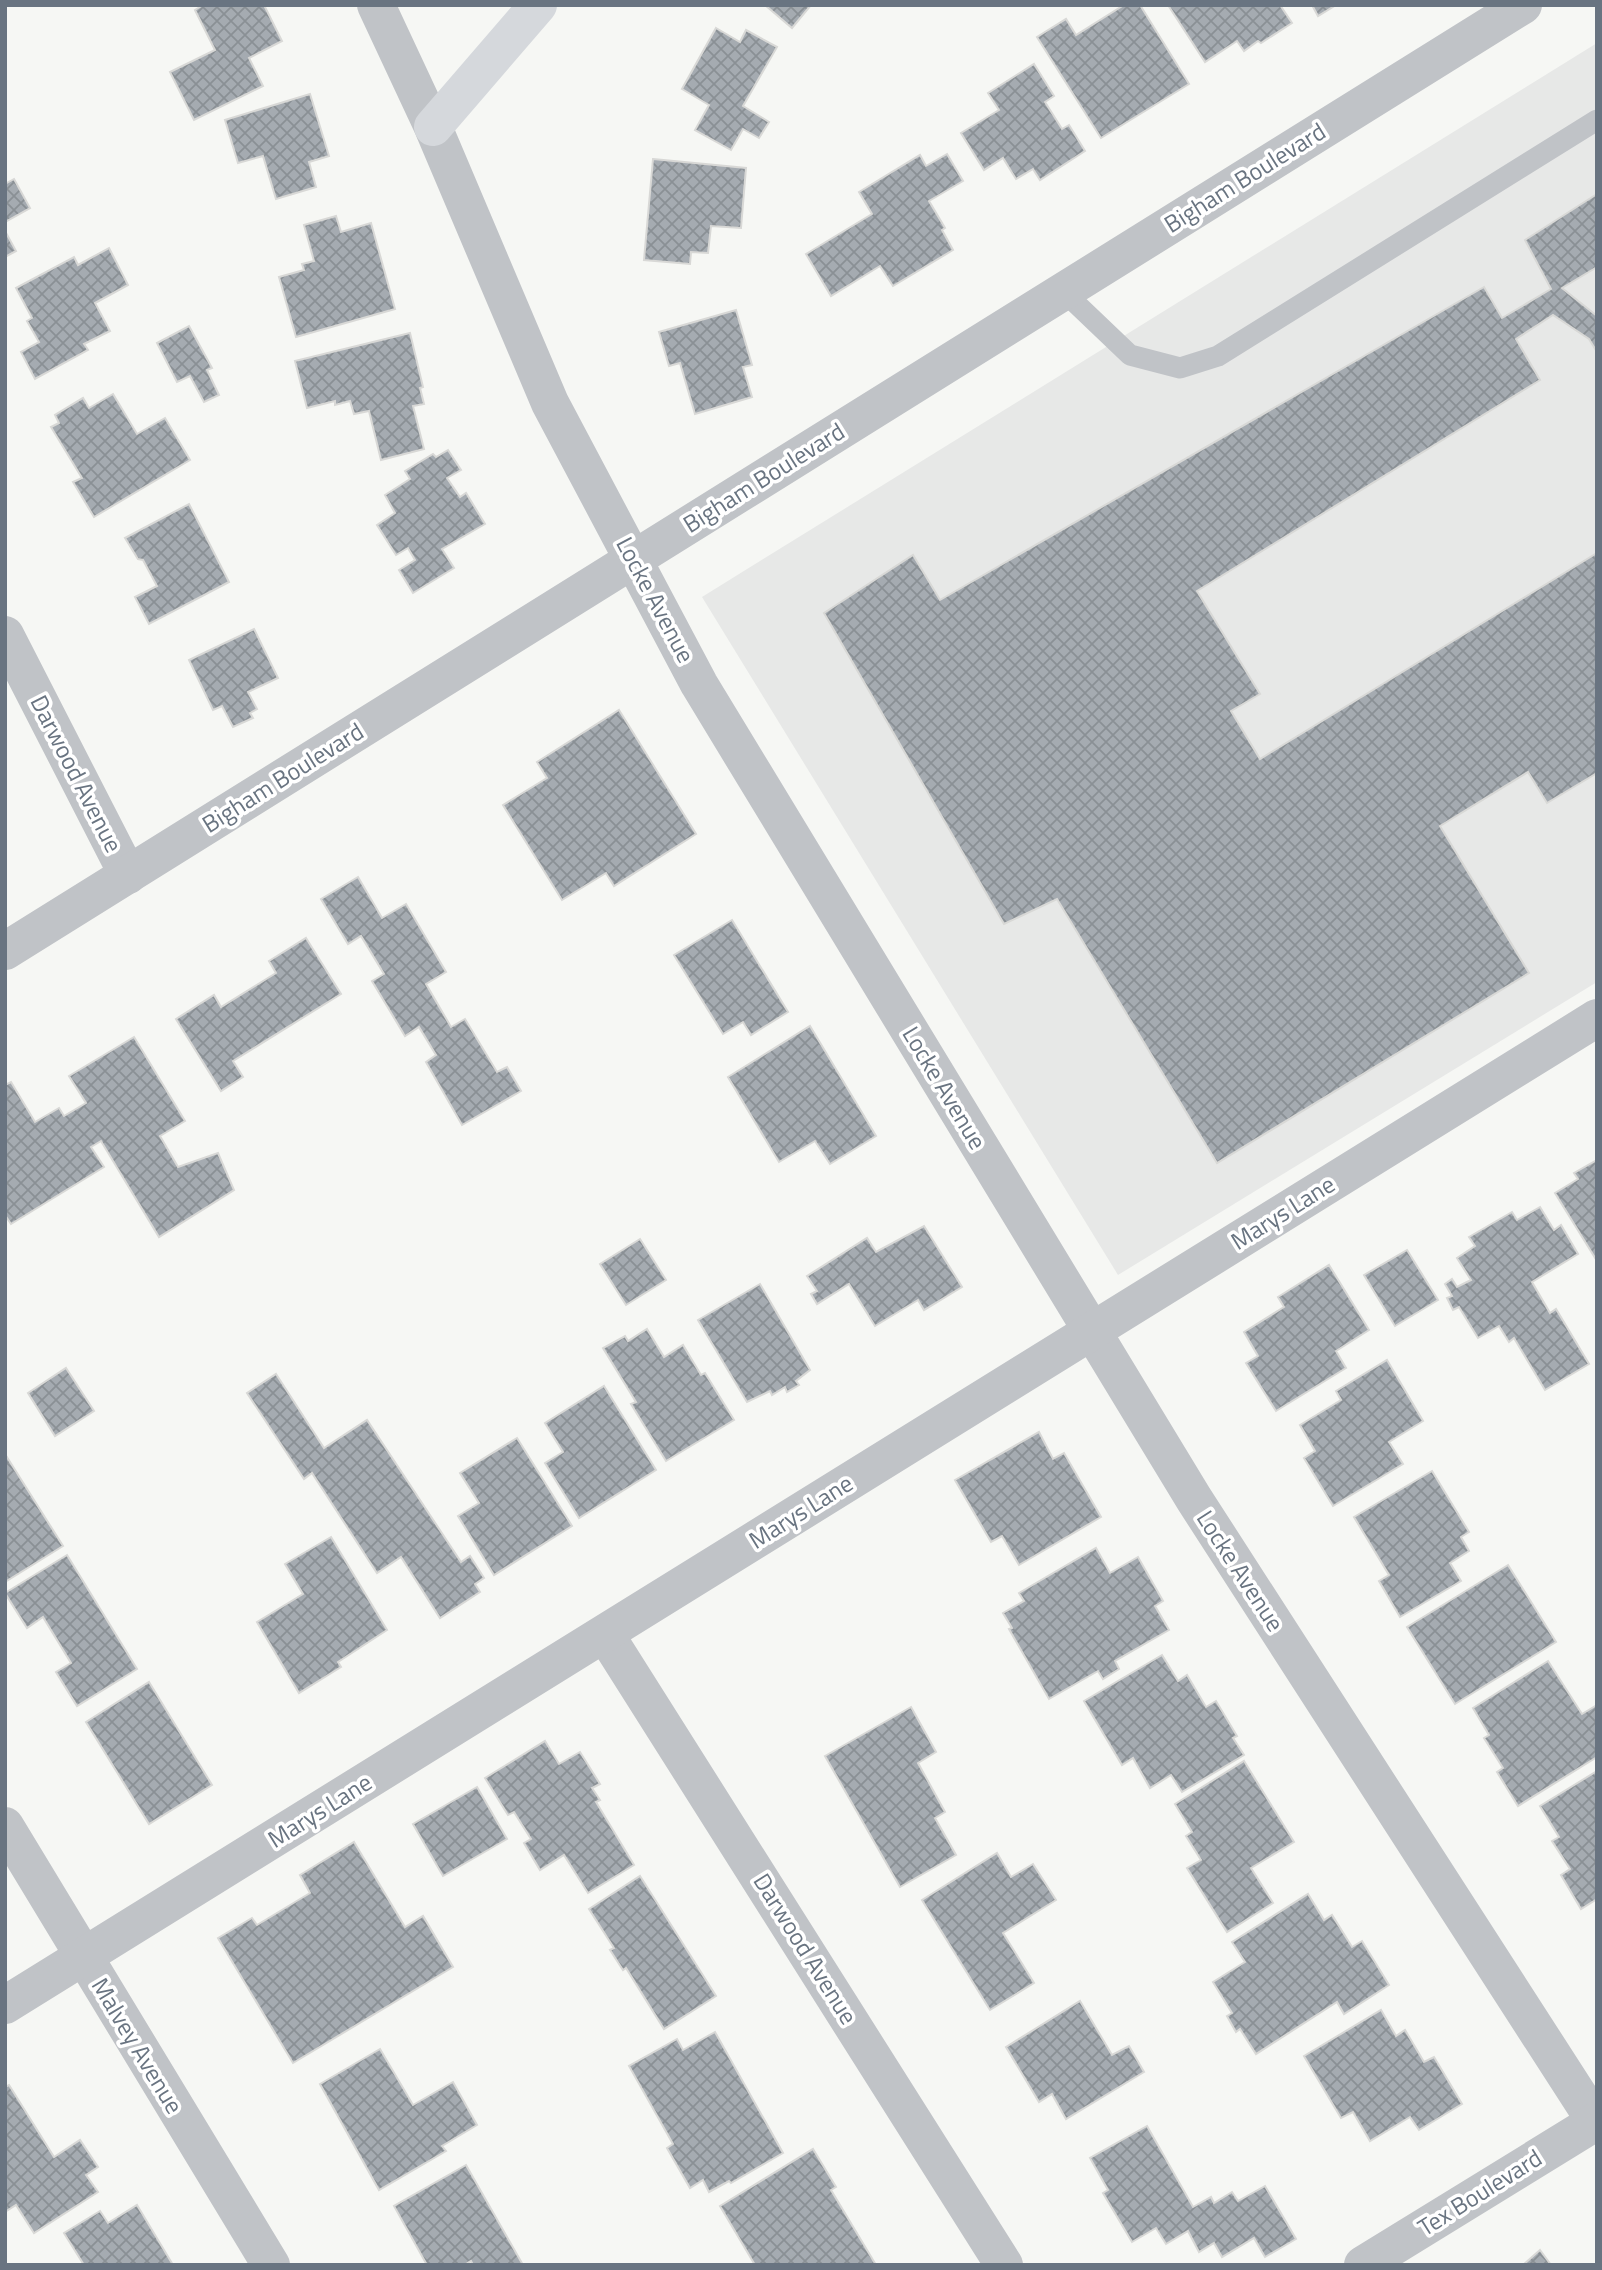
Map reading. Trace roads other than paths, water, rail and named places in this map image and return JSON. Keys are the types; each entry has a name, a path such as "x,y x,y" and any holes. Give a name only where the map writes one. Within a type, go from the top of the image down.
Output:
{"street":[{"name":"Locke Avenue","path":"376,5 433,127 550,403 699,684 1194,1499 1596,2122"},
{"path":"433,127 538,5"},
{"name":"Bigham Boulevard","path":"5,951 1523,5"},
{"name":"Darwood Avenue","path":"5,635 128,875"},
{"name":"Marys Lane","path":"5,2005 1597,1018"},
{"name":"Darwood Avenue","path":"605,1634 1004,2265"},
{"name":"Malvey Avenue","path":"5,1826 271,2265"},
{"name":"Tex Boulevard","path":"1363,2265 1596,2122"}],"lane":[{"path":"1064,292 1130,355 1180,368 1218,356 1597,120"}]}
